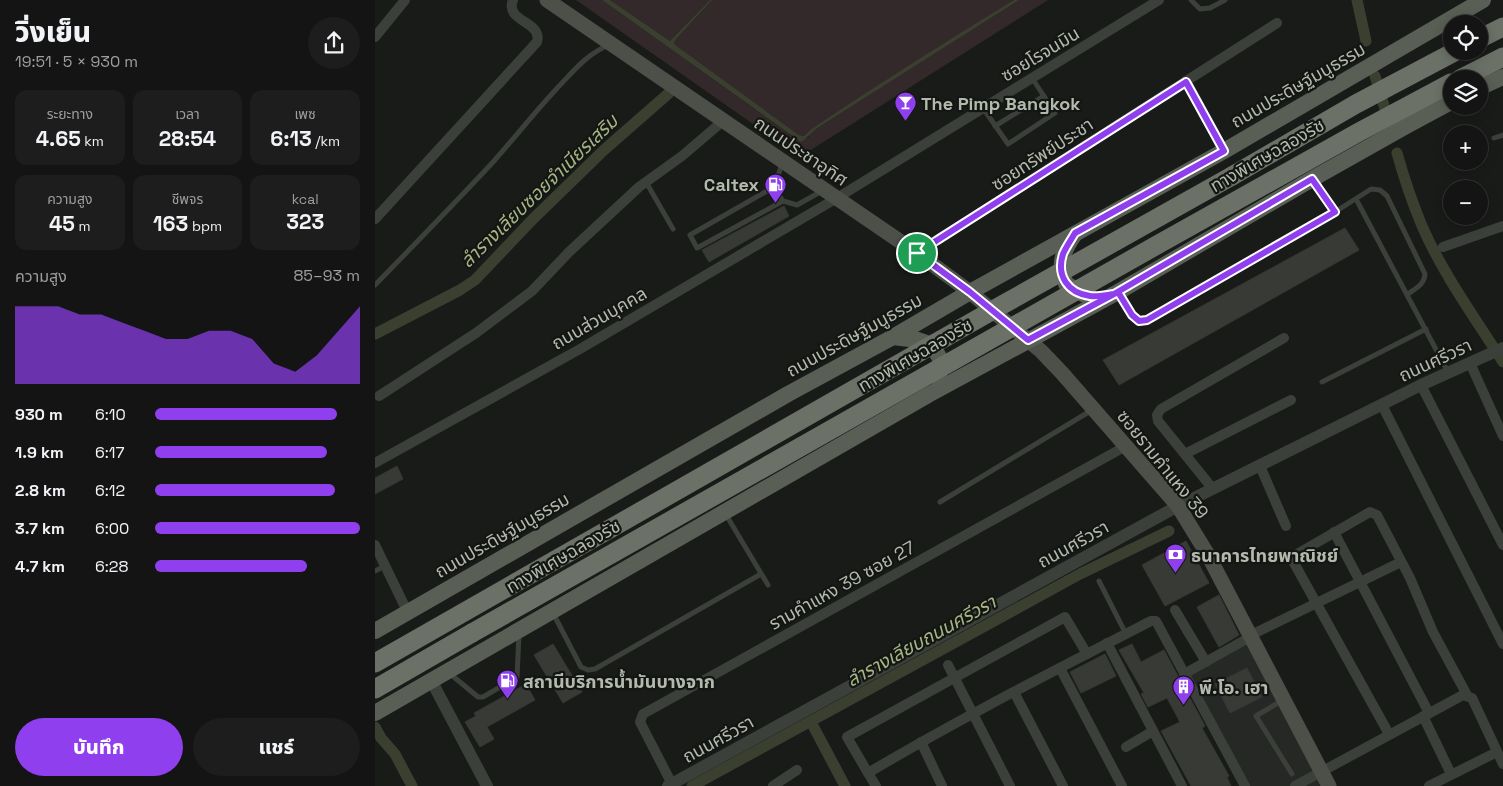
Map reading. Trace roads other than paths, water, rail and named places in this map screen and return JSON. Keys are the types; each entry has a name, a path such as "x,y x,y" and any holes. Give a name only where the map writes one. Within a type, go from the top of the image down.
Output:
{"highway":[{"path":"1488,35 1503,27"},
{"path":"1478,70 1503,57"},
{"name":"ทางพิเศษฉลองรัช","path":"375,663 1356,104 1443,58"},
{"name":"ทางพิเศษฉลองรัช","path":"375,688 1173,236 1443,87"}],"main road":[{"name":"ถนนประชาอุทิศ","path":"547,0 917,253 970,292 1028,340"},
{"name":"ถนนประดิษฐ์มนูธรรม","path":"375,631 788,394 1224,151 1483,0"},
{"path":"1488,84 1503,77"},
{"path":"375,713 928,395 1116,293 1408,124 1443,106"},
{"path":"1075,233 1063,253 1061,263 1062,274 1066,284 1081,294 1090,296 1116,293"},
{"path":"893,337 918,340 931,344 941,362 937,382 928,395"},
{"name":"ซอยรามคำแหง 39","path":"1028,340 1051,361 1177,506 1208,555 1252,636 1329,786"}],"street":[{"path":"375,36 405,0"},
{"path":"375,219 537,42 538,36 536,31 513,14 511,8 513,0"},
{"name":"ซอยโรจนมิน","path":"830,194 983,108 1159,0"},
{"name":"ซอยทรัพย์ประชา","path":"917,253 1277,23"},
{"path":"1186,82 1224,151"},
{"path":"379,396 476,333 532,291 569,252 646,182 682,156 723,121"},
{"name":"ถนนส่วนบุคคล","path":"375,463 580,349 830,194"},
{"path":"1443,247 1503,226"},
{"path":"1213,488 1159,421 1157,415 1161,409 1284,338"},
{"name":"ถนนศรีวรา","path":"670,785 1177,506 1421,385 1498,350"},
{"path":"1470,363 1503,436"},
{"path":"1421,385 1503,546"},
{"path":"1185,454 1291,400"},
{"path":"1382,405 1503,644"},
{"name":"รามคำแหง 39 ซอย 27","path":"670,785 640,722 643,714 1125,446"},
{"path":"1260,466 1286,526"},
{"path":"1389,734 1294,563 1297,554 1370,512 1377,515 1433,632 1467,695 1472,698 1503,764"},
{"path":"1334,532 1426,715 1451,774"},
{"path":"375,546 407,613"},
{"path":"1185,674 1317,602 1401,562"},
{"path":"1175,610 1206,662"},
{"path":"876,786 847,737 1065,617 1087,654"},
{"path":"869,773 921,742 1014,692 1107,643 1156,620 1245,786"},
{"path":"1107,643 1182,786"},
{"path":"948,664 1010,786"},
{"path":"1060,668 1123,786"},
{"path":"431,680 487,786"},
{"path":"1014,692 1063,786"},
{"path":"1295,786 1389,734 1463,695 1467,695"},
{"path":"1126,747 1153,732"},
{"path":"921,742 943,786"},
{"path":"1429,786 1497,752"},
{"path":"772,786 797,770"}],"lane":[{"path":"1191,0 1200,9 1210,8 1225,0"},
{"path":"375,285 432,228 547,98 581,63 596,50 611,44"},
{"path":"983,108 1007,144 1055,113 1032,78"},
{"path":"995,126 1044,96"},
{"path":"1494,138 1503,134"},
{"path":"783,162 774,187 690,235 697,248 783,201"},
{"path":"1312,179 1335,212"},
{"path":"646,182 673,229"},
{"path":"774,187 783,201 797,205 830,194"},
{"path":"1116,293 1132,315 1139,321 1147,320 1335,212 1371,189 1380,190 1387,196 1425,274 1421,285 1408,294"},
{"path":"1356,199 1448,372"},
{"path":"1322,382 1426,329"},
{"path":"940,502 1094,409"},
{"path":"725,512 768,585"},
{"path":"375,571 385,566"},
{"path":"552,612 581,667 588,670 595,669 761,574"},
{"path":"1099,581 1126,634"},
{"path":"447,672 478,697 483,698 517,677 519,630"},
{"path":"1285,699 1256,716 1292,774"}],"waterway":[{"path":"1357,0 1366,41"},
{"path":"1375,76 1389,122"},
{"name":"ลำรางเลียบซอยจำเนียรเสริม","path":"375,334 460,290 475,280 533,219 604,150 669,93"},
{"path":"1397,153 1405,181 1430,244 1460,296 1503,362"},
{"name":"ลำรางเลียบถนนศรีวรา","path":"692,786 1080,574 1169,531"},
{"path":"811,722 845,786"},
{"path":"375,727 381,738 395,754 412,786"}],"place":[{"name":"The Pimp Bangkok","path":"905,122"},
{"name":"Caltex","path":"775,203"},
{"name":"ธนาคารไทยพาณิชย์","path":"1175,574"},
{"name":"สถานีบริการน้ำมันบางจาก","path":"507,700"},
{"name":"พี.โอ. เฮา","path":"1183,706"}]}
